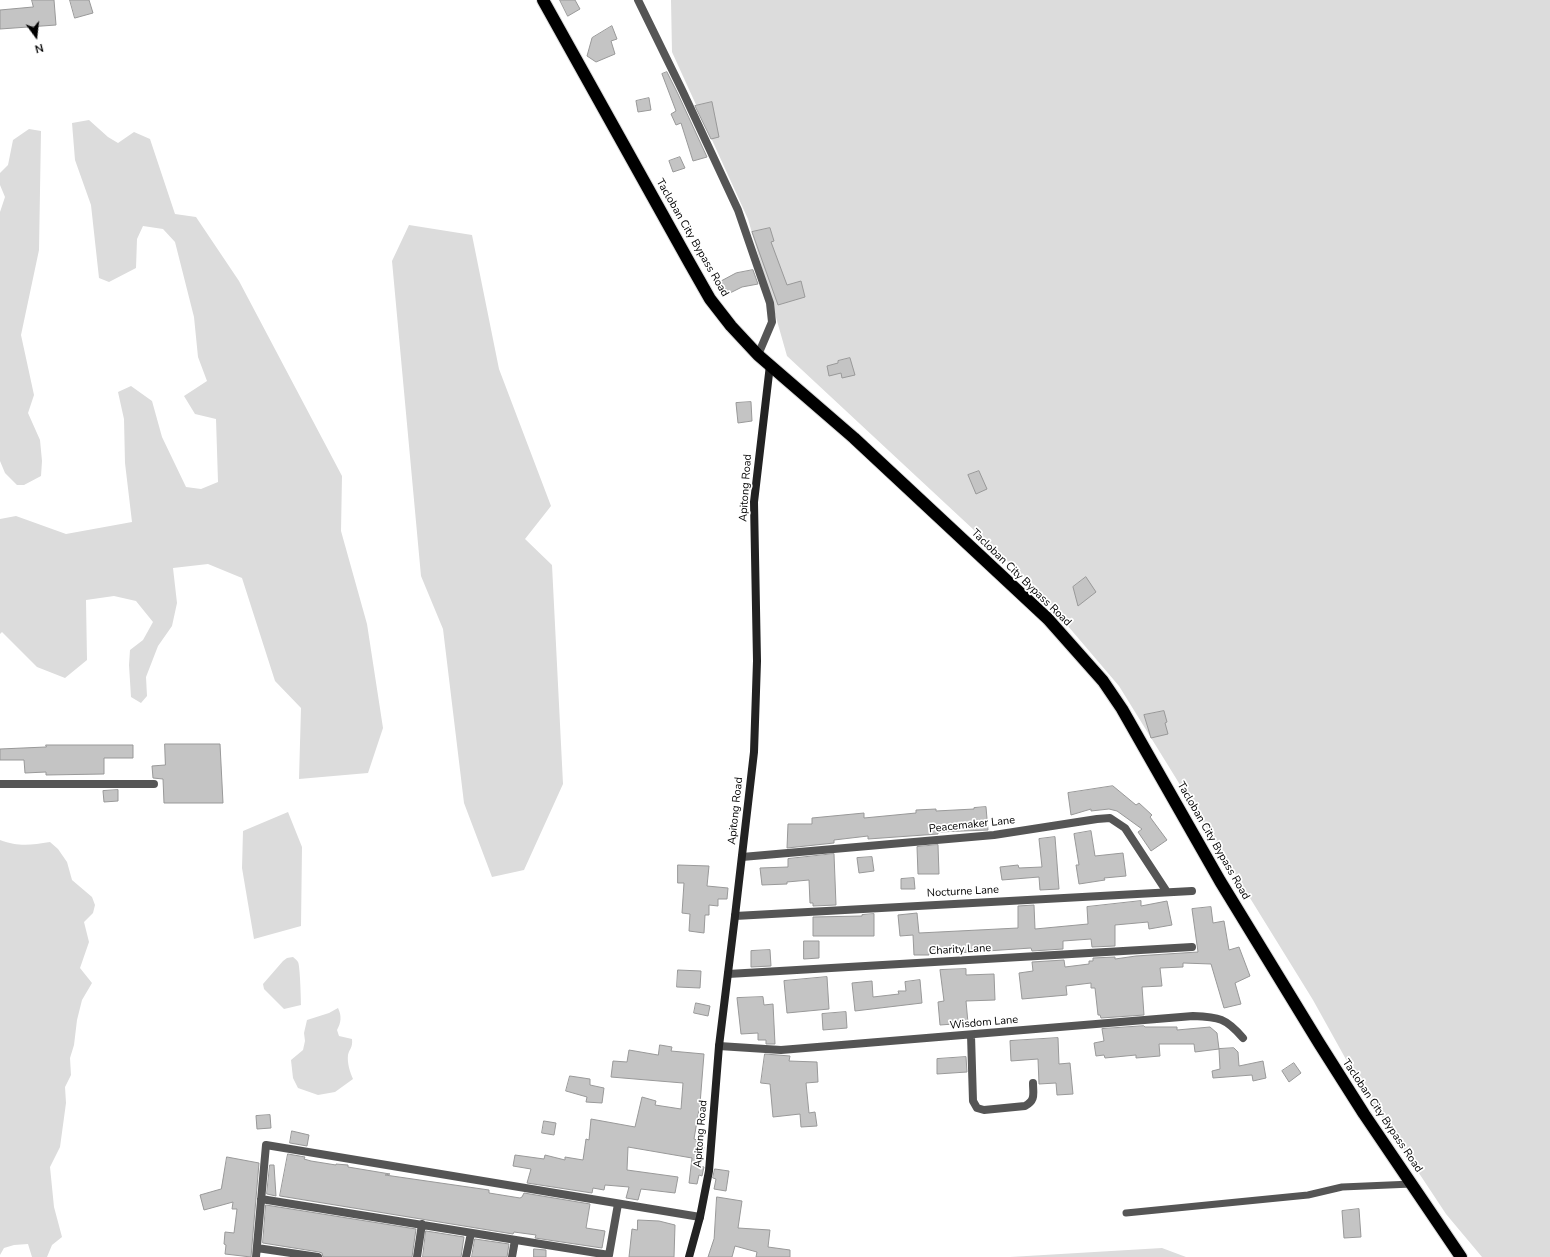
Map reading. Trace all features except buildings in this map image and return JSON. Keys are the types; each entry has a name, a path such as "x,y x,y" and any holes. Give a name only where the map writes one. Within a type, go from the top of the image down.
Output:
{"highway":[{"name":"Tacloban City Bypass Road","path":"543,0 710,299 731,326 758,355 859,444 1048,618 1103,681 1122,709 1220,881 1319,1042 1364,1114 1461,1257"}],"street":[{"path":"638,0 738,210 770,303 772,322 758,355"},
{"name":"Apitong Road","path":"689,1257 700,1218 709,1171 719,1046 754,752 756,676 754,502 770,365"},
{"path":"0,784 154,784"},
{"name":"Peacemaker Lane","path":"742,857 994,835 1110,818 1125,828 1167,892"},
{"name":"Nocturne Lane","path":"735,916 1192,891"},
{"name":"Charity Lane","path":"728,974 1192,947"},
{"name":"Wisdom Lane","path":"719,1046 781,1050 1193,1016 1214,1017 1231,1024 1243,1038"},
{"path":"971,1035 973,1101 977,1108 984,1110 1025,1106 1031,1102 1034,1096 1033,1083"},
{"path":"256,1257 266,1145 700,1218"},
{"path":"261,1199 610,1255 618,1204"},
{"path":"417,1257 422,1224"},
{"path":"466,1257 471,1232"},
{"path":"512,1257 515,1240"},
{"path":"257,1248 318,1257"}],"lane":[{"path":"1126,1214 1308,1195 1342,1187 1412,1184"}],"shaded area":[{"path":"671,0 1550,0 1550,1257 1482,1257 1446,1214 1358,1081 1313,1000 1119,686 1033,585 787,356 748,219 672,52"},
{"path":"89,120 108,137 118,143 134,132 150,139 175,214 196,217 239,281 342,476 341,531 367,624 383,728 368,773 299,779 301,708 275,681 242,578 208,564 173,568 177,603 172,626 158,646 146,677 147,696 141,703 131,697 129,665 130,650 143,640 153,622 136,601 114,596 86,600 87,660 65,678 37,667 2,632 0,634 0,519 16,516 66,534 132,522 125,463 124,419 118,392 131,386 152,401 162,437 186,487 201,489 218,482 216,419 195,414 184,396 207,381 198,357 194,317 175,242 163,229 143,226 137,239 136,268 109,282 99,278 91,205 75,160 72,123"},
{"path":"29,129 41,131 39,250 21,335 34,395 28,413 40,440 42,461 41,476 24,485 17,485 5,473 0,461 0,212 5,197 0,185 0,173 8,165 13,140"},
{"path":"409,225 472,235 499,369 551,506 525,539 552,565 563,784 524,870 492,877 464,803 443,629 421,576 392,261"},
{"path":"288,812 302,847 301,926 254,939 242,868 243,831"},
{"path":"0,840 13,844 25,845 50,842 58,849 67,862 72,880 92,897 95,905 93,913 84,922 89,942 80,968 92,983 82,1000 77,1020 74,1045 70,1058 71,1075 65,1087 66,1103 60,1147 50,1167 54,1207 62,1237 52,1245 47,1257 32,1257 28,1244 14,1245 4,1248 0,1255"},
{"path":"293,957 299,964 301,1005 284,1009 264,989 263,984 283,961 287,958"},
{"path":"338,1008 340,1022 337,1030 339,1036 352,1039 348,1058 353,1079 335,1092 318,1095 298,1088 293,1078 291,1060 303,1050 305,1041 304,1033 307,1020 329,1013"},
{"path":"1162,1248 1186,1257 1010,1257"}]}
